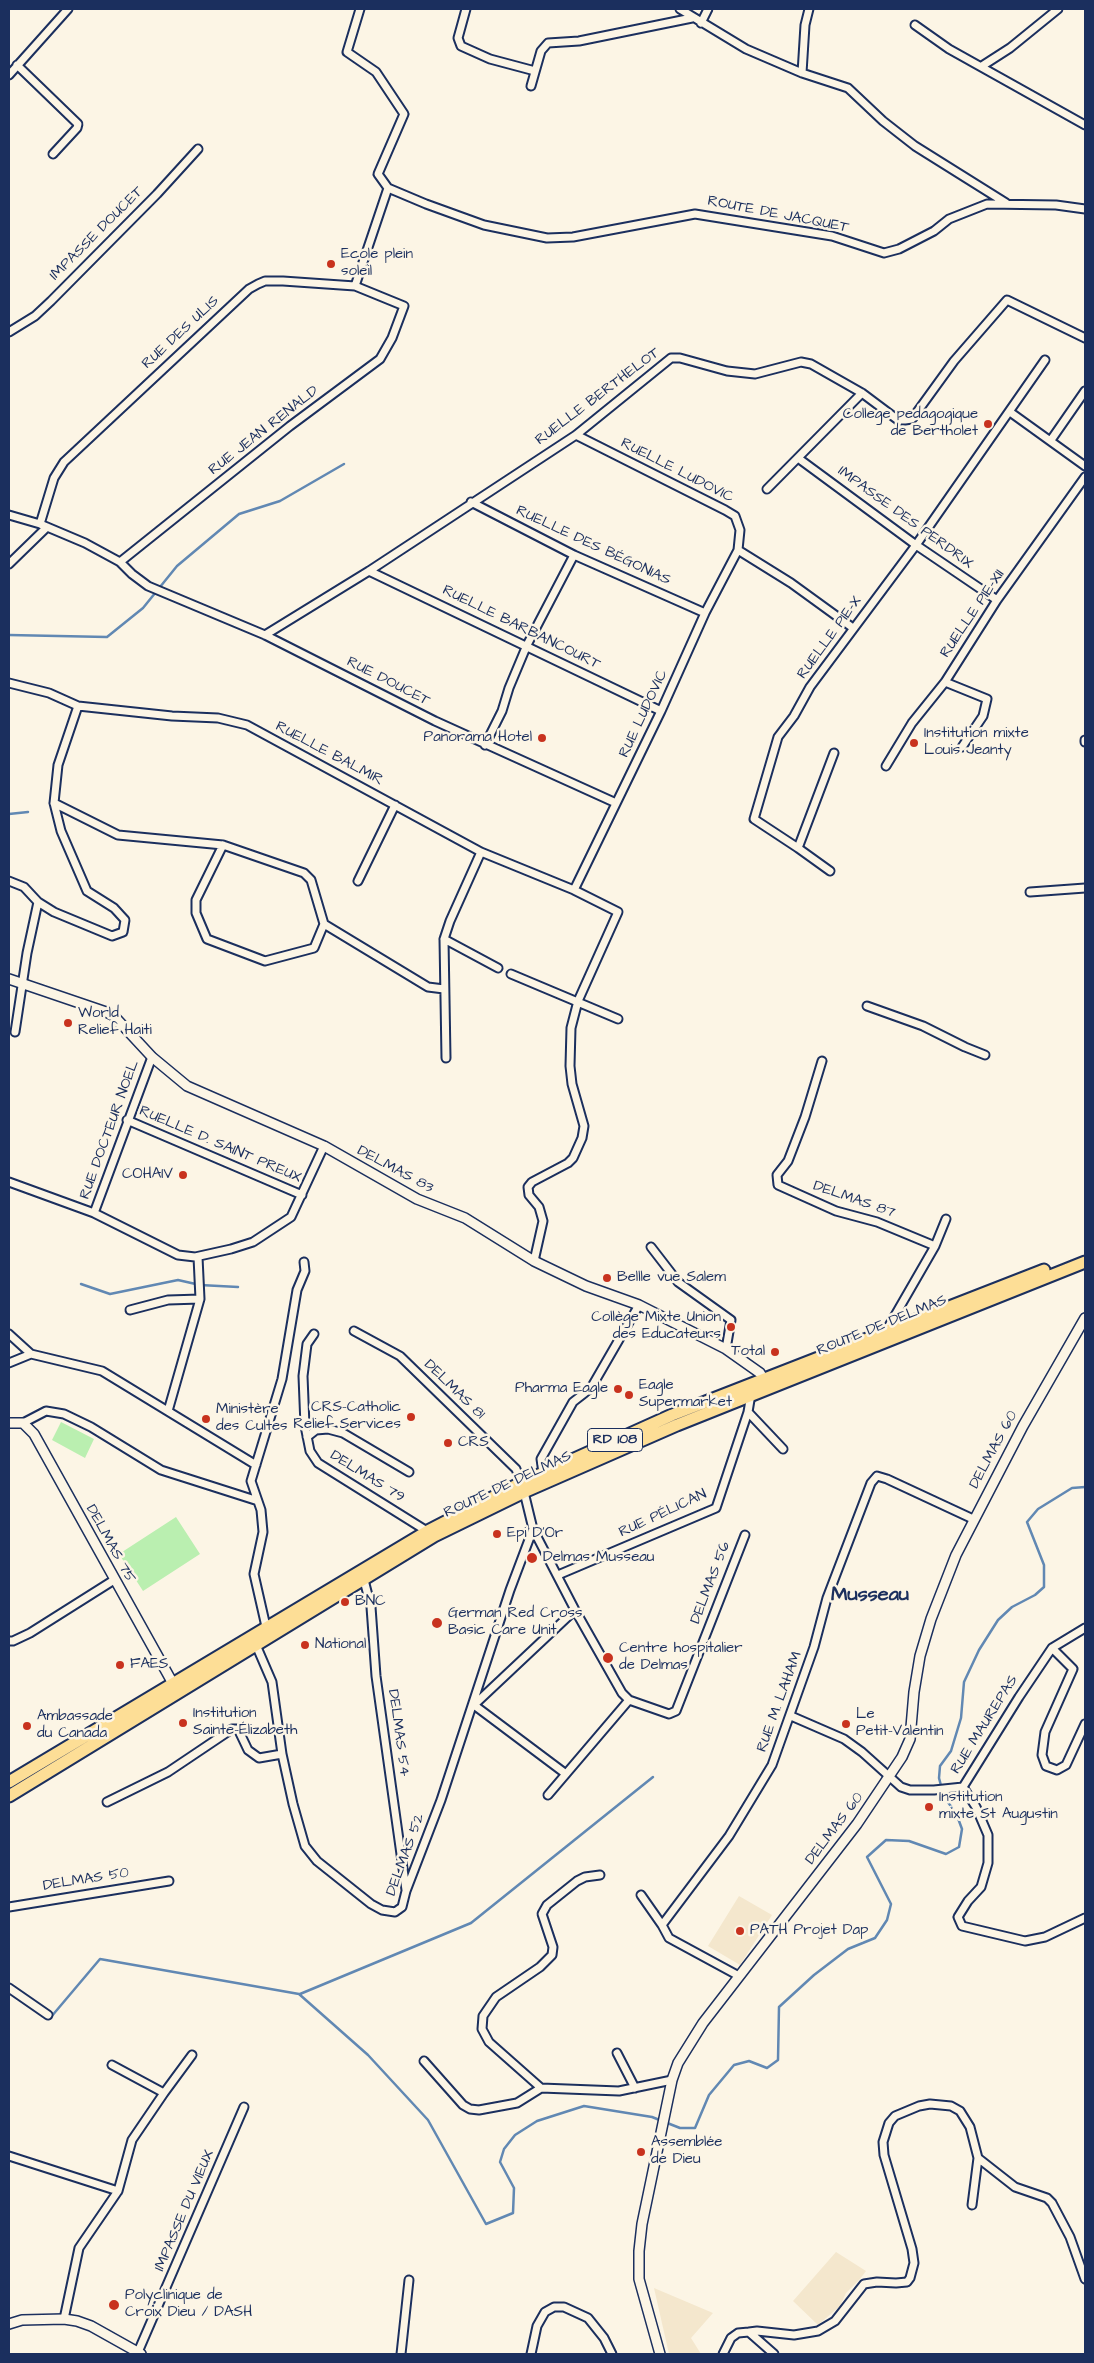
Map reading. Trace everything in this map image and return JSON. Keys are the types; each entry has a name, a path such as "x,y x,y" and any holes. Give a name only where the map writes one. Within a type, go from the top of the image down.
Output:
{"main road":[{"name":"ROUTE DE DELMAS","path":"523,1488 543,1473 672,1415 767,1383 1085,1254"},
{"name":"ROUTE DE DELMAS","path":"886,1336 1085,1262"},
{"name":"ROUTE DE DELMAS","path":"9,1796 176,1689 431,1534 523,1488 751,1394 767,1383"},
{"name":"ROUTE DE DELMAS","path":"9,1782 256,1645 268,1632 364,1580 431,1534"}],"street":[{"path":"9,75 68,9"},
{"path":"355,286 388,188 378,174 404,114 376,72 347,52 360,9"},
{"path":"466,9 458,38 461,46 490,60 535,71"},
{"path":"680,9 746,49 802,73 855,92 883,120 915,146 1006,203"},
{"path":"701,23 708,9"},
{"path":"802,73 805,24 809,9"},
{"path":"982,66 1010,48 1058,9"},
{"path":"531,86 540,51 548,43 579,40 692,18"},
{"path":"915,24 949,50 982,66 1011,86 1085,125"},
{"path":"17,65 78,124 77,128 53,154"},
{"name":"IMPASSE DOUCET","path":"9,332 35,316 51,301 157,194 198,149"},
{"name":"ROUTE DE JACQUET","path":"388,188 484,225 547,238 596,234 661,219 696,214 832,236 884,253 899,249 929,234 949,219 986,204 1056,205 1085,209"},
{"name":"RUE DES ULIS","path":"43,526 54,478 64,462 249,289 265,281 303,281 355,286 404,306"},
{"name":"RUELLE BERTHELOT","path":"265,635 369,571 471,502 576,435 671,358 727,371 755,374 801,362 811,364 862,392 898,420 912,420 960,353 1004,302 1012,301 1085,338"},
{"name":"RUE JEAN RENALD","path":"120,562 290,426 380,359 392,338 404,306"},
{"name":"RUELLE PIE-X","path":"798,848 756,821 753,816 778,737 794,716 810,687 916,545 1045,360"},
{"path":"1051,440 1085,391"},
{"path":"768,489 862,392"},
{"path":"1010,412 1085,466"},
{"name":"RUELLE LUDOVIC","path":"576,435 735,516 740,530 738,550"},
{"name":"IMPASSE DES PERDRIX","path":"798,458 916,545 997,600"},
{"name":"RUELLE PIE-XII","path":"886,766 912,723 944,682 997,600 1085,478"},
{"name":"RUELLE DES BÉGONIAS","path":"471,502 574,555 705,614"},
{"name":"RUE DOUCET","path":"9,516 43,526 85,543 120,562 148,586 265,635 486,745 616,803"},
{"path":"9,564 43,526"},
{"path":"738,550 790,583 853,628"},
{"name":"RUE LUDOVIC","path":"574,890 662,711 705,614 738,550"},
{"path":"486,745 502,711 509,688 528,645 574,555"},
{"name":"RUELLE BARBANCOURT","path":"369,571 528,645 662,711"},
{"path":"944,682 987,699 983,716 962,747"},
{"name":"RUELLE BALMIR","path":"9,683 48,694 78,706 172,716 218,718 247,725 481,852 574,890 618,912 578,1001"},
{"path":"9,881 24,888 38,902 54,912 112,936 123,932 125,920 114,908 87,891 61,831 54,803 58,765 78,706"},
{"path":"830,871 798,848 834,753"},
{"path":"54,803 118,835 223,845 304,873 311,880 324,924 314,948 265,961 207,938 196,913 196,900 223,845"},
{"path":"358,881 394,805"},
{"path":"446,1058 444,940 450,921 481,852"},
{"path":"1030,892 1085,888"},
{"path":"14,1032 24,984 27,953 38,902"},
{"path":"324,924 428,987 444,989"},
{"path":"444,940 498,968"},
{"path":"511,974 618,1019"},
{"name":"DELMAS 83","path":"9,979 114,1016 152,1057 187,1086 324,1146 404,1193 465,1218 534,1261 586,1286 639,1305 726,1349 760,1373 767,1383"},
{"path":"534,1261 543,1221 539,1206 529,1195 528,1187 532,1182 568,1163 573,1158 582,1138 584,1126 572,1084 570,1066 571,1028 578,1001"},
{"path":"866,1006 923,1026 965,1047 985,1054"},
{"name":"RUE DOCTEUR NOEL","path":"94,1213 152,1057"},
{"name":"DELMAS 87","path":"822,1060 805,1117 788,1161 777,1175 778,1185 836,1211 877,1222 935,1246"},
{"name":"RUELLE D. SAINT PREUX","path":"127,1120 302,1195"},
{"path":"9,1182 94,1213 178,1254 198,1257 231,1249 267,1235 291,1218 324,1146"},
{"path":"886,1336 935,1246 946,1219"},
{"path":"651,1247 678,1282 731,1320 726,1349"},
{"path":"168,1411 200,1299 198,1257"},
{"path":"268,1632 254,1574 264,1532 260,1510 251,1481 282,1379 297,1290 305,1271 304,1262"},
{"path":"130,1310 168,1300 200,1299"},
{"path":"543,1473 541,1459 572,1402 591,1388 639,1305"},
{"name":"DELMAS 60","path":"660,2354 640,2279 639,2251 642,2224 672,2080 683,2052 739,1976 857,1824 902,1757 910,1739 916,1673 929,1626 956,1555 973,1519 1023,1426 1085,1318"},
{"name":"DELMAS 81","path":"354,1330 400,1356 516,1469 523,1488"},
{"path":"9,1334 31,1354 102,1371 256,1465"},
{"name":"DELMAS 79","path":"314,1334 305,1349 303,1376 305,1426 310,1451 318,1462 431,1534"},
{"path":"9,1363 31,1354"},
{"name":"RUE PÉLICAN","path":"558,1576 716,1508 748,1412 751,1394"},
{"path":"9,1423 24,1423 46,1411 64,1414 91,1427 161,1470 256,1500"},
{"path":"748,1412 783,1449"},
{"name":"DELMAS 75","path":"24,1423 34,1434 176,1689"},
{"path":"307,1437 316,1430 328,1429 343,1433 409,1472"},
{"name":"RUE M. LAHAM","path":"662,1925 729,1836 772,1765 814,1647 827,1598 871,1483 877,1476 887,1479 973,1519"},
{"path":"523,1488 532,1529 622,1693 629,1700 548,1796"},
{"name":"DELMAS 52","path":"256,1645 272,1682 282,1754 305,1846 317,1861 371,1904 382,1910 395,1912 402,1907 406,1890 441,1800 532,1529"},
{"name":"DELMAS 56","path":"629,1700 669,1714 676,1711 745,1535"},
{"path":"9,1641 30,1633 114,1580"},
{"name":"DELMAS 54","path":"364,1580 371,1607 376,1676 406,1890"},
{"path":"566,1774 474,1704 575,1610"},
{"name":"RUE MAUREPAS","path":"791,1716 844,1739 862,1752 895,1784 910,1790 962,1787 1019,1696 1052,1648 1085,1628"},
{"path":"1052,1648 1073,1669 1045,1732 1042,1755 1046,1766 1057,1770 1066,1766 1085,1724"},
{"path":"107,1802 168,1772 232,1729 238,1729 248,1750 259,1758 282,1754"},
{"path":"962,1787 976,1807 988,1835 988,1863 981,1887 968,1901 958,1917 962,1926 1025,1941 1046,1937 1085,1918"},
{"path":"541,2088 489,2042 482,2029 483,2016 496,1997 540,1967 552,1955 553,1947 542,1914 547,1905 585,1876 600,1875"},
{"name":"DELMAS 50","path":"9,1907 168,1881"},
{"path":"641,1895 669,1938 739,1976"},
{"path":"9,1988 48,2014"},
{"path":"617,2052 635,2088"},
{"path":"64,2319 79,2248 118,2191 132,2140 192,2055"},
{"path":"424,2062 463,2105 470,2109 499,2108 517,2103 541,2088 619,2090 672,2080"},
{"path":"112,2065 164,2093"},
{"path":"723,2354 731,2338 738,2333 757,2331 794,2336 818,2332 835,2321 864,2284 877,2282 896,2284 907,2282 910,2278 914,2263 912,2249 884,2155 885,2131 895,2116 919,2106 930,2104 951,2106 960,2111 966,2119 978,2158 972,2205"},
{"name":"IMPASSE DU VIEUX","path":"140,2353 244,2107"},
{"path":"9,2156 118,2191"},
{"path":"978,2158 1016,2187 1047,2198 1052,2203 1070,2237 1085,2279"},
{"path":"401,2354 409,2280"},
{"path":"531,2354 537,2326 545,2312 554,2307 564,2306 588,2318 604,2338 612,2354"},
{"path":"9,2324 22,2320 64,2319 91,2326 140,2353"},
{"path":"749,2332 774,2354"}],"shaded area":[{"name":"PATH Projet Dap","path":"739,1896 772,1915 740,1965 708,1946"},
{"path":"836,2252 866,2271 846,2293 840,2306 818,2325 793,2301"},
{"path":"654,2288 713,2313 691,2338 701,2354 669,2354"}],"green space":[{"path":"61,1422 94,1439 85,1458 52,1440"},
{"path":"176,1517 200,1554 143,1591 119,1554"}],"waterway":[{"path":"9,635 107,637 143,608 177,566 239,514 280,501 344,464"},
{"path":"9,814 28,812"},
{"path":"81,1284 110,1294 178,1280 200,1285 238,1287"},
{"path":"49,2015 51,2017 100,1959 299,1994 368,2055 428,2120 486,2224 513,2213 514,2188 500,2162 504,2149 515,2135 537,2121 584,2106 652,2117 680,2128 695,2128 709,2095 734,2065 749,2061 767,2068 778,2060 779,2007 814,1975 848,1949 875,1938 887,1920 891,1904 867,1857 886,1840 909,1841 946,1854 959,1847 962,1829 956,1813 944,1797 939,1778 940,1766 951,1751 961,1718 964,1682 979,1650 998,1620 1012,1607 1035,1595 1044,1587 1044,1565 1027,1522 1038,1509 1072,1488 1085,1487"},
{"path":"300,1994 471,1923 653,1777"}],"place":[{"name":"Ecole plein soleil","path":"331,264"},
{"name":"College pedagogique de Bertholet","path":"988,424"},
{"name":"Panorama Hotel","path":"542,738"},
{"name":"Institution mixte Louis Jeanty","path":"914,743"},
{"name":"World Relief Haiti","path":"68,1023"},
{"name":"COHAIV","path":"183,1175"},
{"name":"Bellle vue Salem","path":"607,1278"},
{"name":"Collège Mixte Union des Educateurs","path":"731,1327"},
{"name":"Total","path":"775,1352"},
{"name":"Pharma Eagle","path":"618,1389"},
{"name":"Eagle Supermarket","path":"629,1395"},
{"name":"CRS-Catholic Relief Services","path":"411,1417"},
{"name":"Ministère des Cultes","path":"206,1419"},
{"name":"CRS","path":"448,1443"},
{"name":"Epi D'Or","path":"497,1534"},
{"name":"Delmas Musseau","path":"532,1558"},
{"name":"BNC","path":"345,1602"},
{"name":"German Red Cross Basic Care Unit","path":"437,1623"},
{"name":"National","path":"305,1645"},
{"name":"Centre hospitalier de Delmas","path":"608,1658"},
{"name":"FAES","path":"120,1665"},
{"name":"Institution Sainte-Élizabeth","path":"183,1723"},
{"name":"Le Petit-Valentin","path":"846,1724"},
{"name":"Ambassade du Canada","path":"27,1726"},
{"name":"Institution mixte St Augustin","path":"929,1807"},
{"name":"PATH Projet Dap","path":"740,1931"},
{"name":"Assemblée de Dieu","path":"641,2152"},
{"name":"Polyclinique de Croix Dieu / DASH","path":"114,2305"}],"district":[{"name":"Musseau","path":"870,1596"}]}
